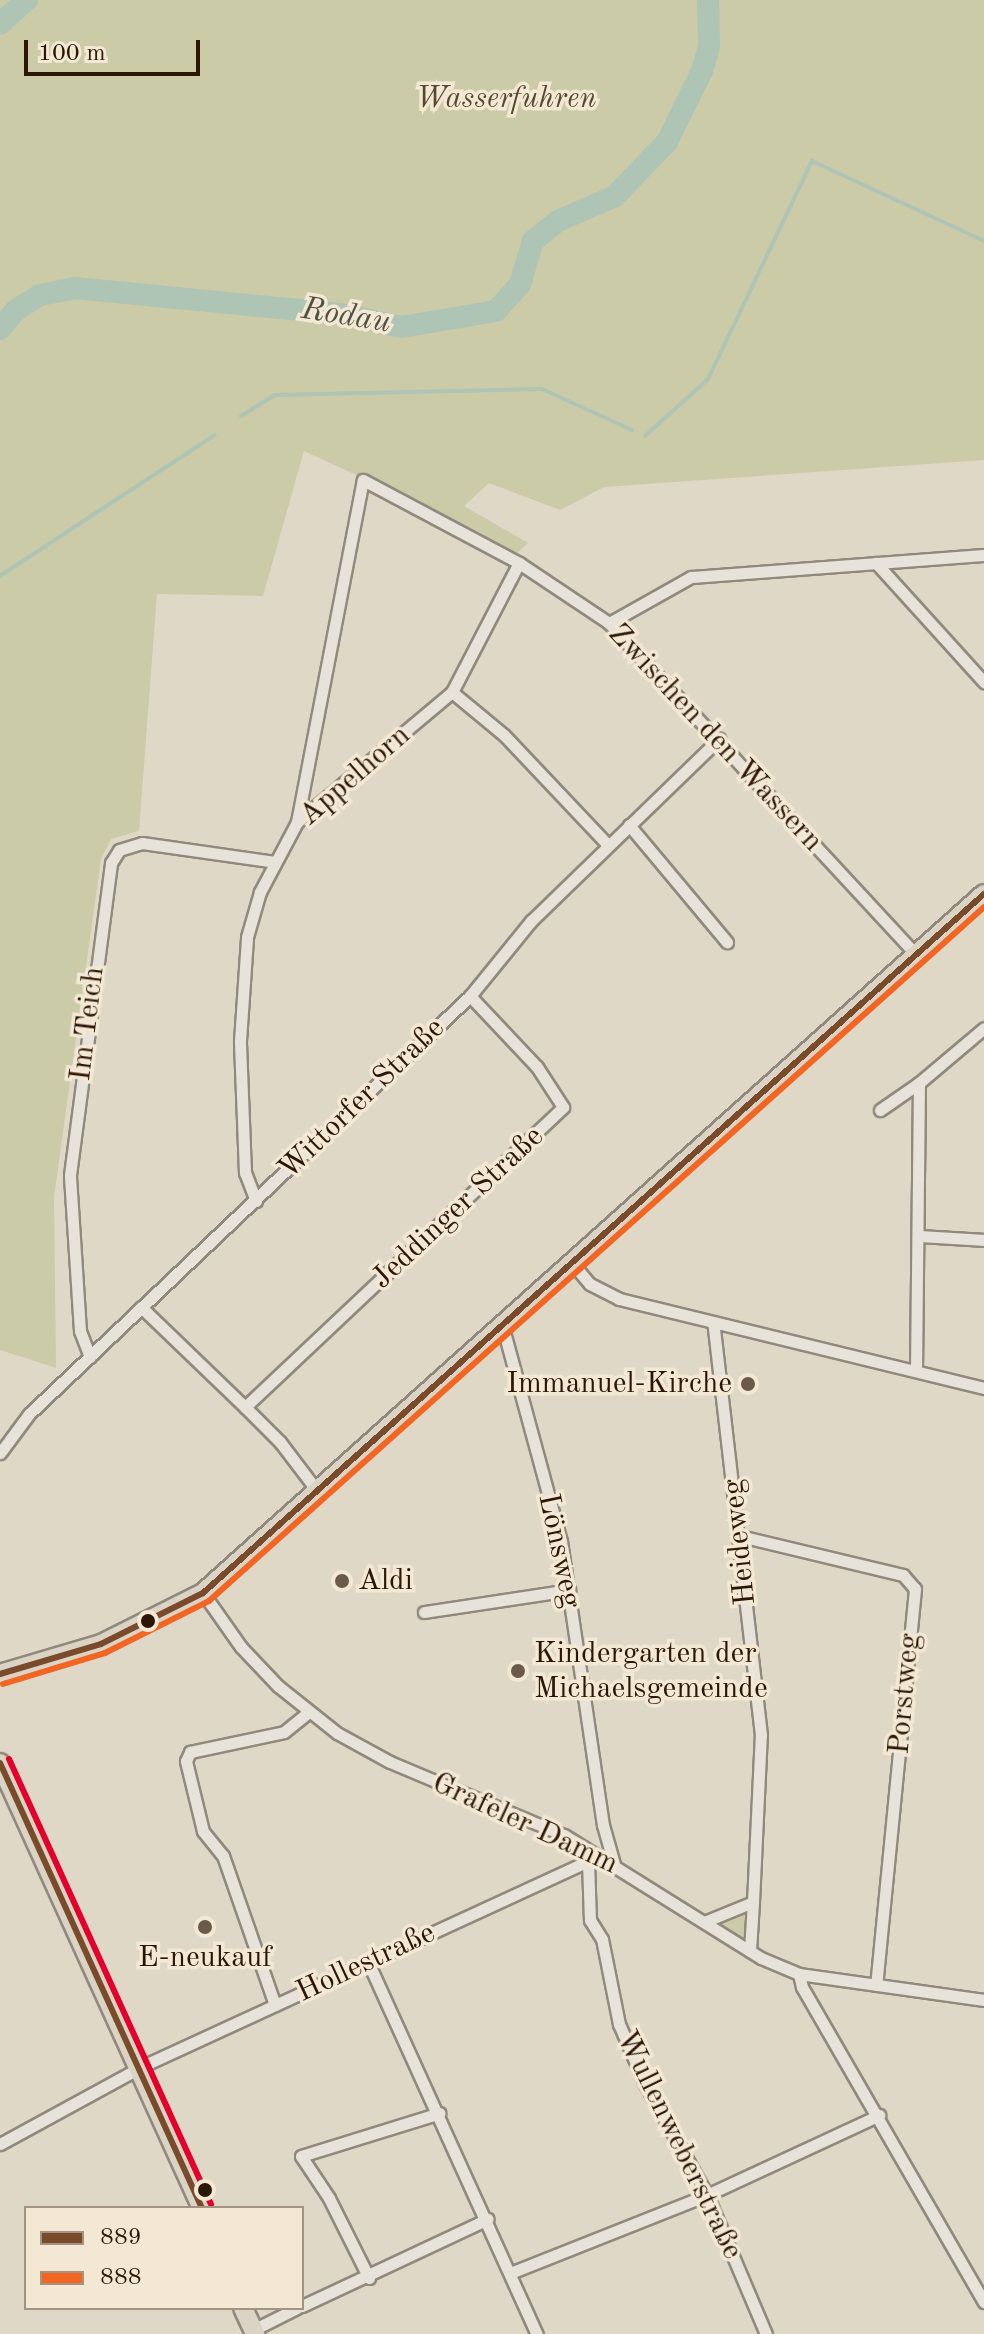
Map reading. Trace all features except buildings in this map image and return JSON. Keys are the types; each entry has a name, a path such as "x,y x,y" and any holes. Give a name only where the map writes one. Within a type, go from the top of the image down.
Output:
{"main road":[{"path":"1,1673 101,1644 203,1593 503,1328 984,894"},
{"path":"0,1763 13,1798 201,2206"},
{"path":"0,1781 13,1798"},
{"path":"244,2310 251,2332"}],"street":[{"name":"Zwischen den Wassern","path":"297,822 363,480 519,563 609,623 917,956"},
{"path":"609,623 691,577 984,555"},
{"name":"Appelhorn","path":"256,1201 245,1173 240,1041 247,937 275,862 297,822 452,692 519,563"},
{"path":"876,563 984,682"},
{"path":"452,692 504,735 608,845"},
{"name":"Wittorfer Straße","path":"0,1453 29,1414 470,996 531,921 719,739"},
{"path":"629,825 727,942"},
{"name":"Im Teich","path":"90,1357 80,1331 70,1175 111,863 119,850 142,843 275,862"},
{"name":"Jeddinger Straße","path":"245,1407 563,1107 537,1067 470,996"},
{"path":"880,1110 919,1083 984,1028"},
{"path":"916,1370 921,1236 919,1083"},
{"path":"921,1236 984,1240"},
{"path":"573,1264 590,1284 619,1299 714,1326 984,1388"},
{"path":"141,1307 245,1407 318,1492"},
{"name":"Heideweg","path":"714,1326 761,1735 750,1951"},
{"name":"Lönsweg","path":"503,1328 561,1541 603,1825 614,1864"},
{"name":"Porstweg","path":"740,1536 903,1575 915,1589 876,1985"},
{"path":"424,1612 569,1590"},
{"name":"Grafeler Damm","path":"203,1593 241,1647 309,1712 380,1757 580,1846 590,1857 614,1864 750,1951 799,1974 984,2000"},
{"path":"275,2005 223,1856 203,1831 186,1761 190,1752 284,1732 309,1712"},
{"path":"580,1846 598,1843 603,1825"},
{"name":"Hollestraße","path":"0,2144 137,2069 590,1857"},
{"name":"Wullenweberstraße","path":"590,1857 590,1920 602,1939 619,2024 645,2084 707,2195 766,2334"},
{"path":"704,1922 731,1915 753,1902"},
{"path":"368,1962 440,2113 537,2334"},
{"path":"799,1974 802,1987 879,2115 984,2302"},
{"path":"369,2278 329,2198 301,2156 440,2113"},
{"path":"510,2273 707,2195 879,2115"},
{"path":"304,2305 369,2278 488,2219"},
{"path":"251,2332 293,2310"}],"green space":[{"name":"Wasserfuhren","path":"0,0 984,0 984,460 604,487 560,510 489,483 464,506 528,543 515,555 450,518 304,451 263,596 157,594 139,831 111,839 101,859 54,1197 56,1368 0,1350"},
{"path":"747,1914 746,1943 720,1927 720,1925"}],"waterway":[{"path":"0,24 27,0"},
{"name":"Rodau","path":"0,329 16,310 40,295 75,288 341,314 402,327 496,311 520,284 533,241 558,221 615,196 667,142 702,71 709,46 708,0"},
{"path":"645,436 708,379 812,161 984,241"},
{"path":"241,416 274,395 542,389 632,430"},
{"path":"0,576 215,435"}],"transit line":[{"name":"889","path":"0,1674 101,1644 203,1593 984,894"},
{"name":"888","path":"3,1684 105,1653 209,1601 984,907"},
{"path":"9,1759 211,2204"},
{"name":"889","path":"0,1763 201,2206"}],"place":[{"name":"Immanuel-Kirche","path":"748,1384"},
{"name":"Aldi","path":"342,1581"},
{"name":"Kindergarten der Michaelsgemeinde","path":"518,1671"},
{"name":"E-neukauf","path":"205,1927"}]}
